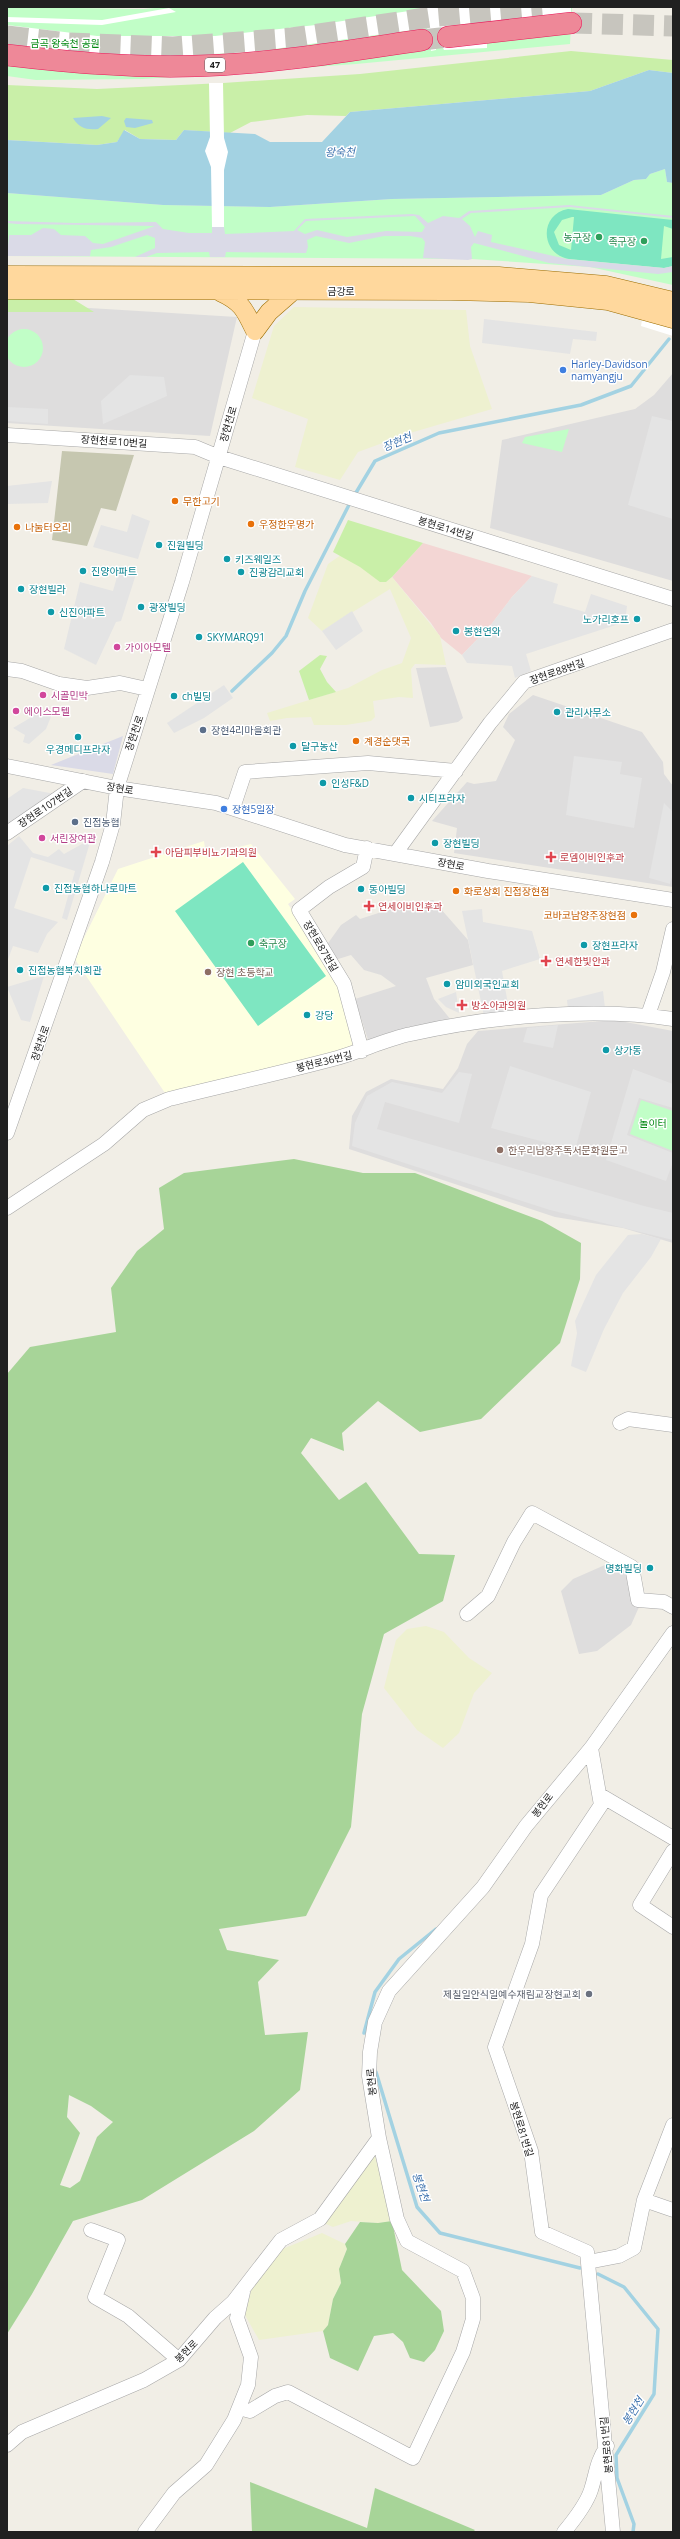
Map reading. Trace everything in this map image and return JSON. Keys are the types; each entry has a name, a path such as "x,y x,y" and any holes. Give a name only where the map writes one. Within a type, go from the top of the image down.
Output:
{"highway":[{"path":"448,37 571,23"},
{"name":"47","path":"7,55 91,64 195,66 268,61 422,40"}],"main road":[{"name":"금강로","path":"7,275 499,276 606,285 645,302 673,319"},
{"name":"금강로","path":"7,290 219,292 451,291 560,295 608,301 673,301"},
{"path":"219,292 234,298 245,309 255,330 269,312 293,291"}],"street":[{"name":"장현천로","path":"7,1133 102,862 113,824 117,788 182,582 255,330"},
{"name":"장현천로10번길","path":"7,435 195,447 219,458"},
{"name":"봉현로14번길","path":"219,458 673,599"},
{"name":"장현로88번길","path":"394,854 490,723 524,682 673,630"},
{"path":"7,670 22,670 66,685 87,688 120,683 147,689"},
{"path":"233,808 245,772 368,763 456,771"},
{"name":"장현로","path":"7,766 117,788 216,803 345,845 488,871 673,900"},
{"name":"장현로107번길","path":"7,833 83,781"},
{"name":"장현로87번길","path":"362,1051 344,984 299,910 329,888 363,867 367,848"},
{"path":"648,1015 663,972 673,929"},
{"name":"봉현로36번길","path":"7,1208 104,1144 143,1110 169,1099 362,1051 409,1034 501,1018 648,1015 673,1019"},
{"path":"620,1423 628,1419 673,1425"},
{"path":"467,1614 488,1596 514,1542 532,1513 632,1567 638,1600 664,1602 673,1607"},
{"name":"봉현로","path":"7,2445 22,2432 144,2380 179,2360 216,2318 233,2302 282,2240 320,2219 379,2138 368,2076 375,2022 389,1991 483,1887 526,1826 591,1748 673,1633"},
{"name":"봉현로81번길","path":"591,1748 601,1805 541,1895 532,1944 495,2047 531,2150 542,2232 587,2252 613,2532"},
{"path":"600,1795 673,1838"},
{"path":"673,1851 640,1905 673,1927"},
{"path":"588,2262 619,2256 634,2248 644,2200 673,2125"},
{"path":"239,2408 250,2411 275,2396 288,2392 413,2458 463,2352 473,2319 473,2298 463,2271 407,2241 398,2219 379,2138"},
{"path":"644,2200 673,2210"},
{"path":"91,2230 118,2240 95,2297 128,2316 179,2360"},
{"path":"145,2532 174,2493 206,2465 234,2420 239,2408 248,2385 251,2357 237,2318 245,2286"},
{"path":"564,2532 576,2517 591,2491 597,2461 606,2446"}],"shaded area":[{"path":"569,205 673,216 673,218 570,207 471,213 462,219 470,226 475,237 478,231 492,235 491,242 567,259 664,268 673,266 673,272 658,274 549,263 474,243 471,247 472,259 423,258 425,242 422,238 410,236 384,236 349,243 316,236 307,240 308,247 306,253 226,252 225,257 210,257 209,252 157,253 146,257 135,257 155,248 155,238 147,235 111,247 91,250 90,256 7,256 9,235 31,235 43,228 54,229 61,235 85,236 93,243 103,244 155,226 17,224 7,223 7,221 75,223 156,222 163,229 189,233 212,233 212,227 224,227 225,234 294,231 305,219 412,214 419,215 428,223 443,216 459,218 469,211","holes":["415,216 425,227 422,232 386,231 347,237 317,230 305,234 297,230 306,221"]},
{"path":"7,303 237,317 210,436 7,423"},
{"path":"294,307 466,310 470,346 492,409 410,433 358,452 340,480 295,467 308,419 252,398 274,326"},
{"path":"484,319 597,332 596,341 573,339 570,354 482,343"},
{"path":"673,373 673,581 490,528 502,440 635,409 654,395"},
{"path":"130,375 164,377 167,396 103,424 101,401"},
{"path":"7,407 48,409 48,424 7,421"},
{"path":"652,416 673,421 673,519 628,505"},
{"path":"62,451 134,455 116,511 101,508 87,546 52,540"},
{"path":"52,481 48,503 7,504 7,486"},
{"path":"132,514 150,521 138,559 93,547 101,525 127,532"},
{"path":"423,543 532,576 512,597 490,626 462,655 441,638 431,623 392,577"},
{"path":"341,555 386,582 392,577 440,636 446,665 415,664 411,669 413,698 399,697 373,701 375,717 371,721 346,725 314,725 311,717 287,718 270,721 267,713 348,688 382,670 402,663 411,638 390,589 322,631 308,618 328,564"},
{"path":"120,566 137,571 121,621 116,622 96,665 64,649 80,582 113,591"},
{"path":"532,576 558,584 553,603 585,612 591,594 627,606 625,622 526,654 531,671 515,678 512,666 467,663 462,655 490,626 512,597"},
{"path":"352,611 363,631 336,650 322,631"},
{"path":"446,667 463,718 458,722 430,727 416,668"},
{"path":"224,685 233,698 204,718 174,733 167,723"},
{"path":"533,695 642,732 663,762 664,774 673,786 673,887 454,853 457,828 432,821 467,782 474,784 496,781 515,740 503,727 509,714"},
{"path":"32,707 52,714 46,729 29,744 23,742 25,735 13,728 30,718"},
{"path":"123,736 113,774 51,765"},
{"path":"574,756 622,762 620,774 642,778 634,828 566,815"},
{"path":"23,788 55,794 7,836 7,799"},
{"path":"664,803 673,812 673,873 670,884 649,878"},
{"path":"19,836 33,853 48,857 59,849 64,854 91,839 67,920 62,918 75,871 31,857 14,908 58,922 47,934 38,953 13,946 7,962 7,846"},
{"name":"장현 초등학교","path":"204,841 206,855 251,844 295,899 288,904 342,987 356,1036 350,1049 165,1093 74,958 118,869"},
{"path":"433,900 468,940 473,965 426,978 434,999 451,1020 369,1043 355,999 396,986 381,975 364,970 351,955 335,960 326,946 341,925 356,915 360,919 394,908"},
{"path":"482,909 483,922 532,931 540,959 502,971 509,1010 484,1016 462,911"},
{"path":"44,976 30,1022 21,1020 7,987"},
{"path":"603,991 605,1008 568,1009 567,1000"},
{"path":"456,992 459,1013 446,1007 438,999"},
{"path":"615,1020 673,1031 673,1243 623,1228 555,1217 349,1149 352,1116 366,1092 391,1079 443,1089 458,1068 467,1044 478,1031"},
{"path":"558,1025 553,1048 523,1042 527,1028"},
{"path":"510,1066 591,1092 575,1150 491,1128"},
{"path":"633,1069 673,1084 673,1108 639,1098 627,1135 673,1153 673,1162 666,1181 606,1160"},
{"path":"459,1072 472,1074 459,1123 385,1102 377,1129 673,1213 673,1240 550,1210 352,1146 355,1123 367,1096 392,1082 442,1093"},
{"path":"642,1234 661,1239 651,1257 623,1293 604,1329 586,1372 571,1366 577,1333 575,1321 596,1275 628,1235"},
{"path":"614,1561 629,1568 639,1607 631,1625 597,1651 579,1654 561,1591 573,1579"},
{"path":"426,1626 444,1632 469,1658 492,1673 474,1693 459,1733 443,1748 417,1730 384,1688 396,1640 407,1629"},
{"path":"375,2155 392,2221 378,2223 351,2221 333,2227 324,2223"},
{"path":"322,2233 345,2244 347,2249 339,2269 341,2283 333,2299 328,2325 323,2331 259,2340 245,2315 252,2287 280,2250"}],"green space":[{"name":"금곡 왕숙천 공원","path":"7,7 144,9 165,7 572,7 570,44 356,64 143,79 36,80 7,76"},
{"path":"571,51 673,60 673,73 649,70 590,91 350,112 346,116 307,115 251,122 230,133 184,130 176,140 140,139 125,130 117,142 97,145 7,140 7,85 97,89 223,83 360,74"},
{"path":"665,169 667,182 673,183 673,285 590,267 472,259 7,256 7,193 163,205 270,207 392,199 601,195 634,180 646,179 650,174"},
{"path":"568,209 673,220 673,229 664,226 661,259 673,257 673,266 664,268 569,259 559,256 548,242 547,234 548,226 552,218 559,212","holes":["574,217 571,250 559,245 554,232 562,220"]},
{"path":"7,299 73,299 94,312 7,312"},
{"path":"20,329 28,329 35,332 40,337 43,348 40,359 35,364 28,367 20,367 13,364 8,359 5,352 5,344 8,337 13,332"},
{"path":"569,429 562,452 522,443 525,437"},
{"path":"348,520 423,543 392,577 386,582 380,582 360,567 333,552"},
{"path":"320,655 327,656 320,669 327,682 336,692 309,700 299,671"},
{"name":"축구장","path":"243,862 326,976 258,1026 175,911"},
{"name":"놀이터","path":"641,1100 673,1111 673,1151 630,1134"},
{"path":"294,1159 363,1173 415,1173 542,1221 581,1243 580,1279 560,1343 481,1419 420,1432 378,1401 342,1433 344,1451 311,1438 301,1453 339,1500 366,1482 419,1554 455,1555 443,1601 384,1634 362,1714 351,1827 306,1916 219,1929 227,1950 279,1960 258,1982 265,2035 308,2032 300,2090 254,2131 142,2200 73,2221 32,2294 7,2334 7,1374 30,1347 116,1332 111,1288 137,1251 164,1229 159,1188 184,1173","holes":["69,2095 91,2106 113,2122 97,2137 80,2181 70,2188 60,2185 80,2133 67,2117"]},
{"path":"392,2221 402,2270 441,2311 444,2331 435,2350 424,2362 410,2358 403,2342 393,2333 374,2336 358,2371 330,2358 323,2331 328,2325 333,2299 341,2283 339,2269 347,2249 345,2244 360,2222 378,2223"},
{"path":"250,2482 367,2528 375,2488 475,2530 473,2532 252,2532"}],"water":[{"name":"왕숙천","path":"649,70 673,73 673,183 667,182 665,169 650,174 646,179 634,180 601,195 392,199 270,207 163,205 7,193 7,140 97,145 117,142 124,130 140,139 176,140 184,130 255,134 270,142 322,142 350,112 590,91"},
{"path":"102,116 111,118 98,129 83,128 73,118"},
{"path":"126,118 152,120 153,123 135,128 126,127 124,121"}],"pier":[{"path":"422,7 571,7 571,13 445,26 448,44 487,43 487,48 444,50 442,46 436,46 436,50 431,51 427,28 252,52 174,56 93,54 7,45 7,25 97,36 215,36 316,25 422,9"},
{"path":"169,8 176,12 102,25 7,22 7,17 102,20"},
{"path":"209,83 223,83 224,138 228,152 224,170 224,227 212,227 211,167 205,151 210,137"},
{"path":"646,294 673,294 673,336 641,326"}],"waterway":[{"name":"장현천","path":"354,496 375,461 439,433 581,405 631,386 669,339"},
{"name":"장현천","path":"232,691 272,653 286,636 305,591 351,501"},
{"name":"봉현천","path":"364,2033 375,1992 399,1959 436,1929"},
{"name":"봉현천","path":"376,2072 417,2207 440,2233 580,2268"},
{"name":"봉현천","path":"598,2274 624,2287 658,2329 654,2394 616,2455 617,2478 634,2524 633,2532"}],"tunnel":[{"path":"7,36 69,43 173,47 292,38 438,16 542,7"},
{"path":"571,23 673,26"},
{"path":"422,40 448,37"}],"place":[{"name":"농구장","path":"599,237"},
{"name":"족구장","path":"644,241"},
{"name":"Harley-Davidson namyangju","path":"563,370"},
{"name":"무한고기","path":"175,501"},
{"name":"우정한우명가","path":"251,524"},
{"name":"나눔터오리","path":"17,527"},
{"name":"진원빌딩","path":"159,545"},
{"name":"키즈웨일즈","path":"227,559"},
{"name":"진양아파트","path":"83,571"},
{"name":"진광감리교회","path":"241,572"},
{"name":"장현빌라","path":"21,589"},
{"name":"광장빌딩","path":"141,607"},
{"name":"신진아파트","path":"51,612"},
{"name":"노가리호프","path":"637,619"},
{"name":"봉현연와","path":"456,631"},
{"name":"SKYMARQ91","path":"199,637"},
{"name":"가이아모텔","path":"117,647"},
{"name":"시골민박","path":"43,695"},
{"name":"ch빌딩","path":"174,696"},
{"name":"에이스모텔","path":"16,711"},
{"name":"관리사무소","path":"557,712"},
{"name":"장현4리마을회관","path":"203,730"},
{"name":"우경메디프라자","path":"78,737"},
{"name":"계경순댓국","path":"356,741"},
{"name":"달구농산","path":"293,746"},
{"name":"인성F&D","path":"323,783"},
{"name":"시티프라자","path":"411,798"},
{"name":"장현5일장","path":"224,809"},
{"name":"진접농협","path":"75,822"},
{"name":"서린장여관","path":"42,838"},
{"name":"장현빌딩","path":"435,843"},
{"name":"아담피부비뇨기과의원","path":"156,852"},
{"name":"로뎀이비인후과","path":"551,857"},
{"name":"진접농협하나로마트","path":"46,888"},
{"name":"동아빌딩","path":"361,889"},
{"name":"화로상회 진접장현점","path":"456,891"},
{"name":"연세이비인후과","path":"369,906"},
{"name":"코바코남양주장현점","path":"634,915"},
{"name":"축구장","path":"251,943"},
{"name":"장현프라자","path":"584,945"},
{"name":"연세한빛안과","path":"546,961"},
{"name":"진접농협복지회관","path":"20,970"},
{"name":"장현 초등학교","path":"208,972"},
{"name":"암미외국인교회","path":"447,984"},
{"name":"방소아과의원","path":"462,1005"},
{"name":"강당","path":"307,1015"},
{"name":"상가동","path":"606,1050"},
{"name":"한우리남양주독서문화원문고","path":"500,1150"},
{"name":"명화빌딩","path":"650,1568"},
{"name":"제칠일안식일예수재림교장현교회","path":"589,1994"}]}
